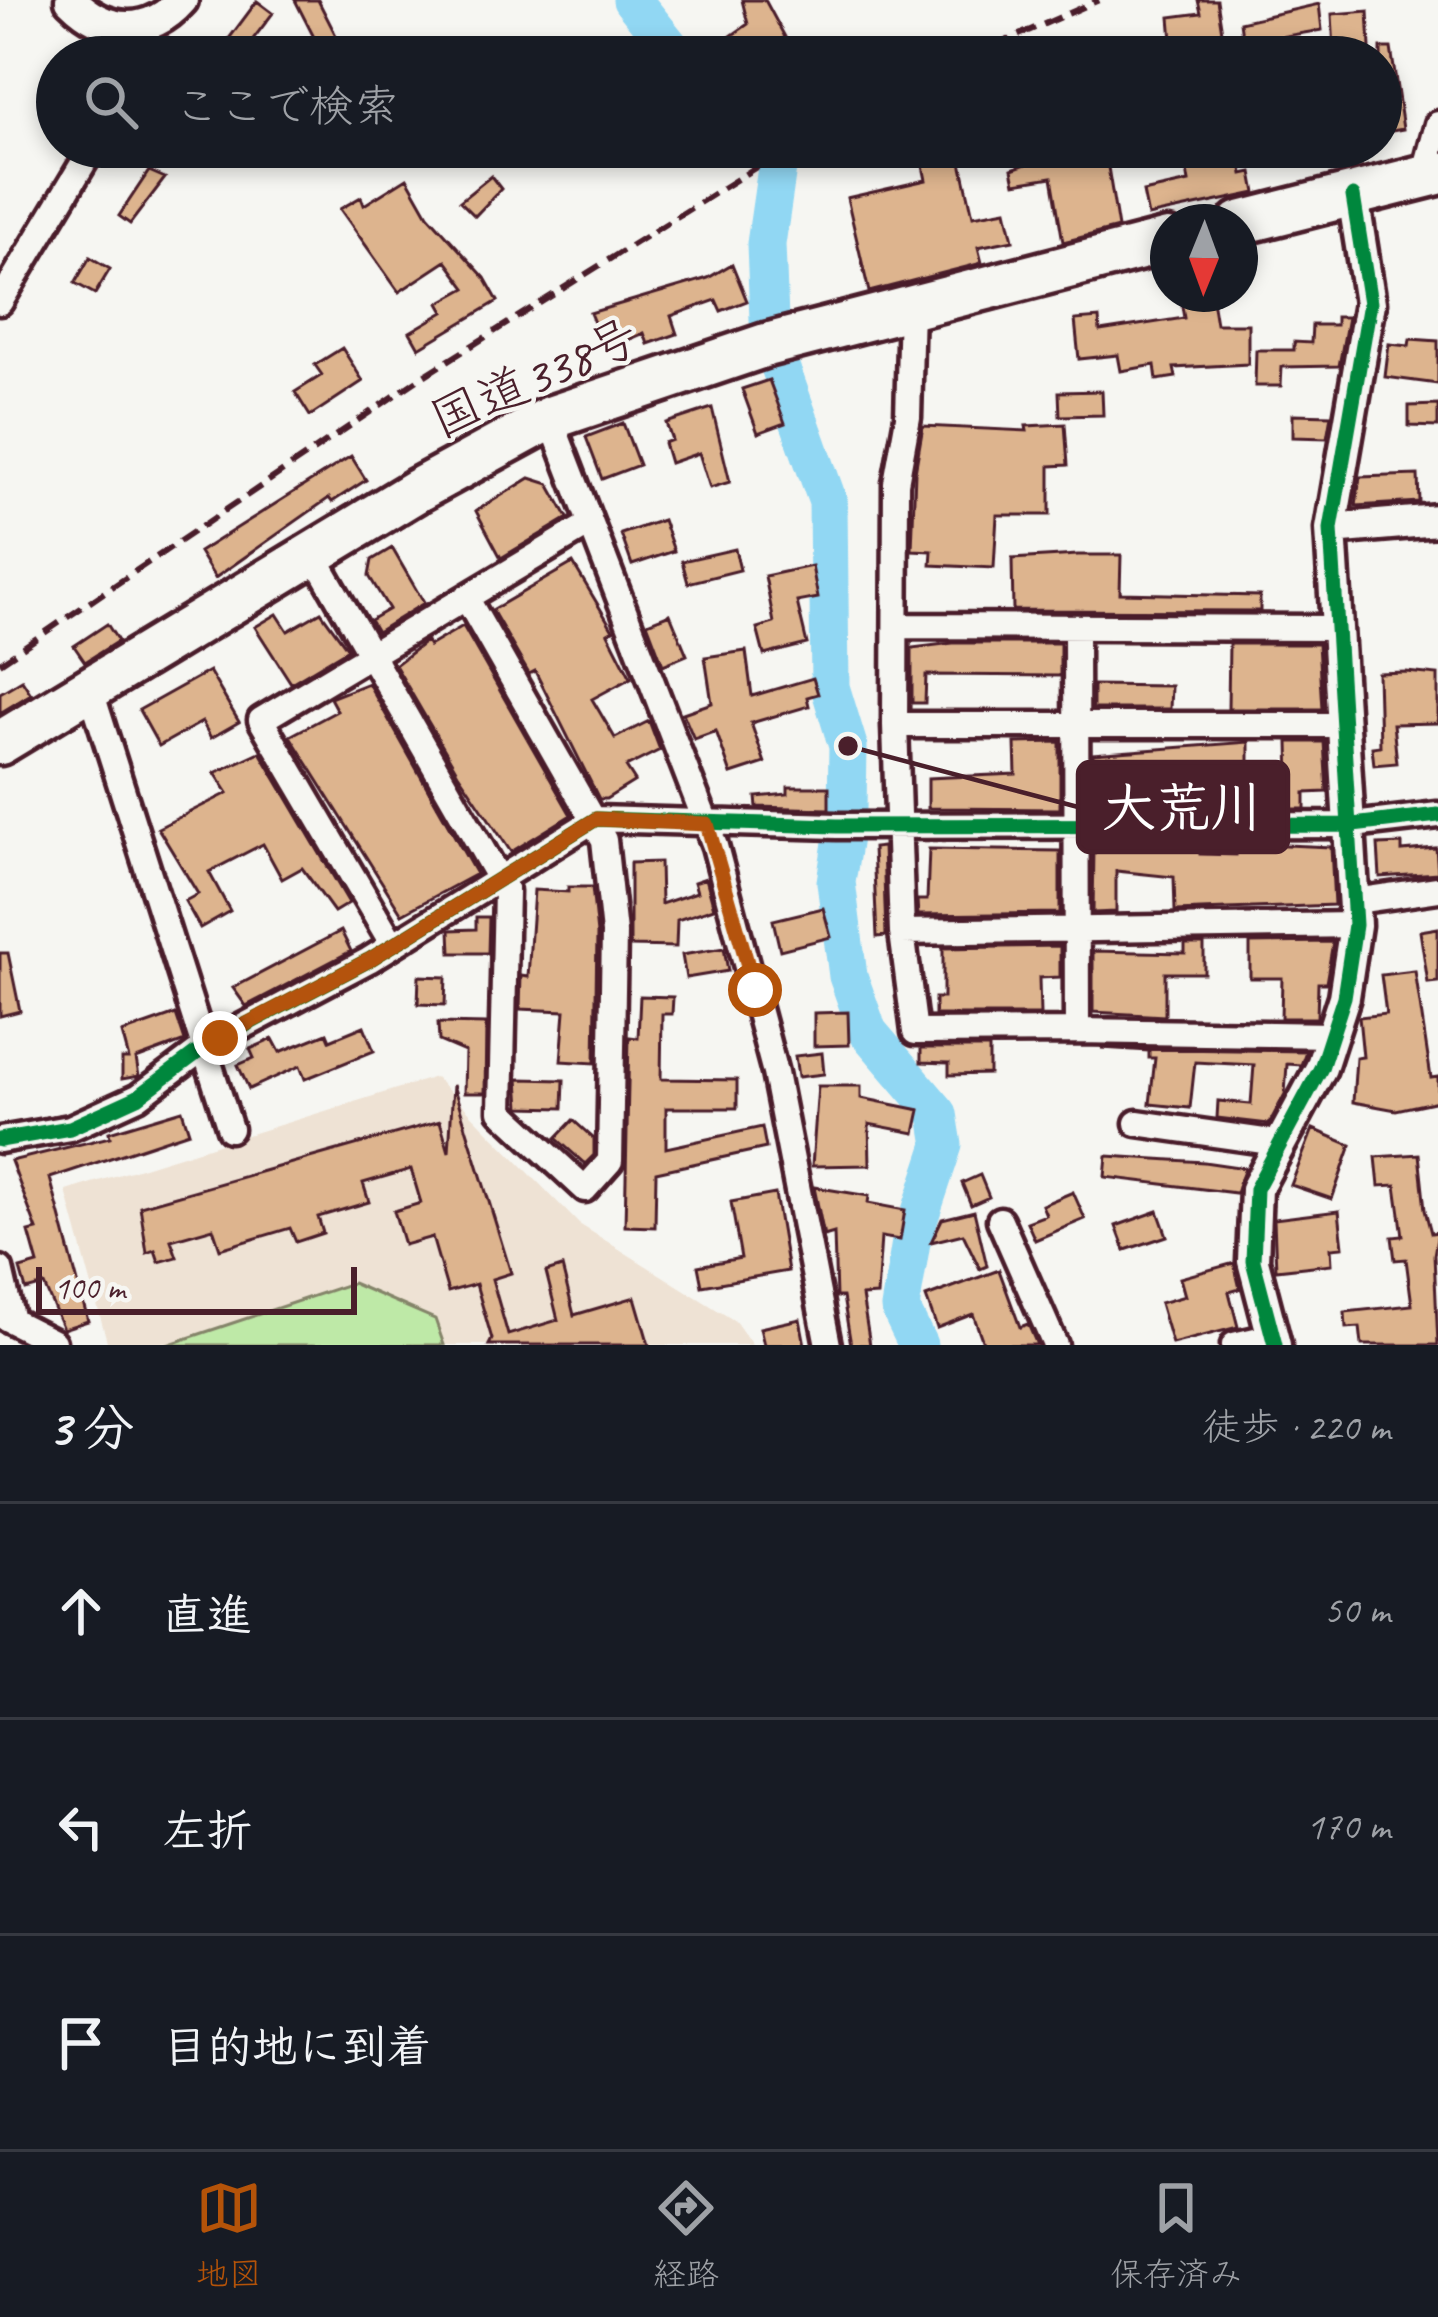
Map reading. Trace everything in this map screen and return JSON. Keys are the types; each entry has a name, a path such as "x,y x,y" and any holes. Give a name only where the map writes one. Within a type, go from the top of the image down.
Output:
{"highway":[{"path":"1258,220 1431,174"},
{"name":"国道338号","path":"0,743 550,418 776,342 1150,246"}],"street":[{"path":"71,0 122,36"},
{"path":"141,36 182,0"},
{"path":"1431,174 1438,124"},
{"path":"0,302 80,168"},
{"path":"1234,1345 1274,1341 1250,1230 1256,1189 1314,1082 1332,1035 1355,913 1331,529 1370,303 1353,196"},
{"path":"910,307 908,417 896,483 895,724 902,932 915,1032 1332,1035"},
{"path":"550,418 707,824 770,1052 828,1345"},
{"path":"1331,529 1438,520"},
{"path":"393,945 261,719 370,659 588,525"},
{"path":"313,554 506,892 501,1111 585,1189 610,1161 611,880 596,819 467,599"},
{"path":"896,626 1337,628"},
{"path":"1076,627 1077,1031"},
{"path":"90,688 230,1129"},
{"path":"895,724 1345,725"},
{"path":"0,1140 70,1128 138,1097 206,1046 393,945 596,819 837,826 1353,825 1438,815"},
{"path":"902,932 1355,913 1438,889"},
{"path":"1137,1123 1278,1143"},
{"path":"1000,1220 1055,1345"},
{"path":"0,1269 6,1318 53,1342"}],"shaded area":[{"path":"435,1077 579,1224 735,1321 752,1345 108,1345 66,1191"}],"green space":[{"path":"352,1283 435,1319 444,1345 167,1345"}],"building":[{"path":"295,0 318,0 336,36 313,36"},
{"path":"742,0 765,0 784,36 731,36 748,24"},
{"path":"1198,0 1217,0 1222,32 1172,36 1170,17 1201,13"},
{"path":"257,1 273,13 255,36 231,36"},
{"path":"1319,4 1322,30 1242,36 1240,22"},
{"path":"1368,11 1369,36 1333,36 1332,14"},
{"path":"923,168 962,168 973,216 1006,210 1013,240 978,247 982,263 869,292 847,198 926,180"},
{"path":"1108,168 1118,228 1063,242 1052,177 1015,183 1012,169"},
{"path":"1187,168 1242,168 1243,174 1252,172 1256,193 1204,204 1150,204 1148,216 1143,192 1189,182"},
{"path":"149,171 165,178 130,224 119,216"},
{"path":"491,176 501,189 475,216 460,201"},
{"path":"407,178 428,215 485,278 498,301 419,348 410,332 444,312 439,303 466,288 446,261 399,292 340,209 361,197 364,205"},
{"path":"90,257 110,269 95,294 75,283"},
{"path":"732,264 747,301 721,311 716,300 671,316 677,334 648,344 644,333 605,350 590,313 708,278"},
{"path":"1183,312 1214,312 1216,324 1248,324 1248,364 1174,368 1176,377 1157,380 1155,365 1121,371 1118,355 1079,359 1075,320 1099,318 1100,331 1184,318"},
{"path":"1336,317 1348,317 1339,366 1282,367 1281,386 1255,386 1256,350 1294,350 1294,342 1311,343 1312,325 1336,325"},
{"path":"1410,339 1438,341 1438,384 1385,377 1389,344 1409,346"},
{"path":"342,348 363,381 310,416 295,392 322,375 315,365"},
{"path":"769,380 785,423 758,433 742,389"},
{"path":"1102,391 1103,415 1060,416 1059,392"},
{"path":"1438,405 1438,427 1409,426 1409,406"},
{"path":"712,408 730,482 710,488 699,453 670,463 664,443 672,440 666,423"},
{"path":"1293,414 1331,415 1327,438 1293,437"},
{"path":"623,423 639,465 602,479 586,437"},
{"path":"1065,424 1068,465 1050,466 1050,515 997,515 994,568 931,565 932,551 912,550 915,472 923,426 1027,431 1026,426"},
{"path":"351,456 366,480 332,502 329,498 215,578 199,552"},
{"path":"1418,475 1419,502 1356,506 1360,477"},
{"path":"530,478 549,484 568,518 501,558 476,511"},
{"path":"663,520 674,551 632,565 621,534"},
{"path":"392,548 424,603 377,632 370,620 389,609 369,576 372,560"},
{"path":"735,549 740,570 688,583 682,561"},
{"path":"1121,555 1120,593 1260,596 1260,611 1013,610 1012,559"},
{"path":"573,563 613,630 608,633 631,678 592,699 615,738 649,721 660,750 626,767 635,781 606,799 599,799 535,671 529,674 492,610"},
{"path":"812,566 818,598 797,602 807,644 764,655 757,628 774,623 765,576"},
{"path":"321,612 348,649 291,683 255,627 277,614 288,631"},
{"path":"670,614 687,655 663,665 647,623"},
{"path":"107,624 118,641 85,662 74,646"},
{"path":"463,626 571,815 511,852 395,665 426,641 429,646"},
{"path":"953,643 1060,643 1060,676 926,675 925,703 912,703 912,648"},
{"path":"1229,644 1318,644 1322,709 1228,709"},
{"path":"746,651 752,696 813,678 818,694 807,697 809,706 751,723 765,763 731,774 716,731 694,739 683,713 712,703 705,657"},
{"path":"209,671 239,722 211,738 202,722 159,746 139,710"},
{"path":"1378,673 1438,675 1438,723 1393,724 1397,763 1374,765 1372,747 1380,746"},
{"path":"22,680 31,694 0,713 0,693"},
{"path":"368,683 476,874 402,914 290,736 337,711 330,698"},
{"path":"1093,685 1171,686 1170,709 1093,709"},
{"path":"1060,742 1060,809 928,808 928,778 1016,774 1015,743"},
{"path":"1249,742 1249,769 1217,769 1218,809 1145,809 1144,770 1093,771 1093,754"},
{"path":"1289,742 1324,742 1327,792 1305,793 1305,809 1259,809 1259,789 1282,789 1282,780 1290,780"},
{"path":"260,752 349,903 334,912 302,868 282,879 263,844 209,872 230,911 200,928 185,901 198,894 158,828 228,793 215,773"},
{"path":"788,787 829,787 829,809 757,807 756,797 788,794"},
{"path":"1402,844 1402,851 1436,848 1438,873 1380,877 1378,845"},
{"path":"883,847 886,936 877,937 873,848"},
{"path":"1200,847 1200,854 1236,855 1236,847 1331,847 1334,905 1175,911 1174,877 1116,871 1116,912 1093,913 1094,849"},
{"path":"929,849 1060,851 1060,913 918,915 917,900 927,900"},
{"path":"660,862 661,904 697,892 694,882 706,878 714,908 677,920 676,947 630,946 630,863"},
{"path":"568,887 592,887 597,934 595,1063 561,1061 565,1011 520,1009 521,976 528,977 534,890 568,892"},
{"path":"823,908 831,937 780,950 773,920"},
{"path":"476,917 489,917 488,953 451,953 450,930 476,929"},
{"path":"1438,928 1438,982 1428,983 1420,931"},
{"path":"341,931 351,951 246,1006 233,988"},
{"path":"1333,942 1326,983 1318,983 1317,1018 1281,1018 1282,978 1250,978 1250,943"},
{"path":"1185,944 1204,944 1204,973 1165,973 1165,1016 1093,1012 1093,951 1185,953"},
{"path":"1060,946 1060,977 1039,978 1040,1015 935,1015 935,998 943,998 943,948"},
{"path":"724,948 728,971 686,978 682,955"},
{"path":"0,953 8,953 20,1011 0,1016"},
{"path":"1415,971 1431,1078 1438,1077 1438,1101 1396,1110 1353,1102 1356,1058 1363,1057 1359,1017 1386,1014 1381,975"},
{"path":"419,976 446,977 445,1005 418,1004"},
{"path":"640,996 673,997 672,1014 662,1014 661,1079 737,1080 737,1108 666,1108 666,1148 762,1127 766,1148 656,1172 655,1227 625,1226 629,1037 638,1038"},
{"path":"848,1012 849,1045 814,1046 814,1013"},
{"path":"176,1014 185,1041 136,1059 139,1076 122,1079 122,1059 129,1059 122,1033"},
{"path":"438,1023 486,1024 485,1093 464,1093 465,1052 439,1041"},
{"path":"364,1026 374,1051 305,1079 300,1066 249,1089 238,1065 254,1058 250,1049 273,1039 280,1052 327,1033 330,1040"},
{"path":"921,1048 989,1048 989,1074 949,1075 949,1063 921,1062"},
{"path":"1101,1048 1306,1051 1301,1065 1287,1064 1285,1094 1269,1124 1217,1118 1218,1101 1251,1104 1254,1065 1195,1062 1190,1108 1150,1104 1155,1058 1149,1058 1149,1051"},
{"path":"822,1053 824,1074 798,1077 795,1056"},
{"path":"518,1079 564,1080 563,1108 520,1107"},
{"path":"453,1085 511,1273 492,1279 508,1335 558,1320 546,1272 562,1267 574,1315 635,1297 649,1345 489,1345 492,1339 476,1284 448,1292 432,1237 404,1245 394,1211 421,1203 411,1169 363,1183 369,1202 318,1217 323,1233 296,1242 290,1228 220,1249 213,1228 171,1240 177,1257 159,1262 155,1250 147,1253 140,1206 440,1121 449,1152"},
{"path":"818,1086 861,1086 861,1098 920,1110 915,1133 869,1124 870,1165 812,1166"},
{"path":"182,1110 189,1132 50,1178 88,1321 63,1329 44,1285 26,1290 20,1269 38,1264 29,1232 37,1230 11,1161 110,1137 109,1132"},
{"path":"573,1120 594,1139 594,1155 585,1164 556,1138"},
{"path":"1313,1129 1351,1145 1332,1199 1291,1185"},
{"path":"1419,1154 1425,1210 1431,1233 1438,1232 1434,1255 1438,1345 1362,1345 1360,1327 1346,1328 1345,1312 1412,1305 1406,1259 1395,1260 1392,1237 1403,1236 1396,1185 1379,1186 1376,1157"},
{"path":"1107,1156 1245,1168 1236,1193 1105,1177"},
{"path":"980,1175 989,1197 971,1205 962,1183"},
{"path":"814,1187 869,1196 868,1203 905,1210 900,1240 881,1237 877,1295 862,1296 870,1345 851,1345 843,1297 836,1297 834,1233 824,1236"},
{"path":"1073,1192 1085,1219 1035,1240 1027,1222 1046,1215 1042,1205"},
{"path":"775,1194 788,1271 702,1286 698,1266 741,1258 731,1202"},
{"path":"974,1211 987,1266 980,1269 963,1234 931,1242 942,1219"},
{"path":"1158,1211 1167,1236 1125,1250 1116,1226"},
{"path":"1339,1211 1343,1247 1331,1248 1332,1264 1276,1270 1274,1219"},
{"path":"1234,1263 1240,1289 1229,1292 1238,1327 1172,1344 1160,1303 1185,1296 1180,1278"},
{"path":"999,1270 1020,1327 1028,1324 1037,1345 984,1345 973,1314 937,1328 926,1297"},
{"path":"800,1319 805,1345 764,1345 760,1328"}],"waterway":[{"path":"632,0 661,36"},
{"path":"777,168 766,244 769,319 779,364 828,502 830,687 848,746 847,811 836,882 848,976 868,1032 938,1114 943,1145 911,1242 900,1308 918,1345"}],"railway":[{"path":"1017,36 1099,0"},
{"path":"0,663 419,379 755,168"}],"cycle path":[{"path":"1275,1345 1253,1261 1256,1189 1321,1068 1344,997 1355,925 1331,529 1370,303 1353,196"},
{"path":"0,1140 70,1128 138,1097 206,1046 369,960 596,819 837,826 1353,825 1438,815"}],"place":[{"name":"大荒川","path":"848,746"}],"route":[{"path":"220,1038 369,960 596,819 707,824 755,990"}]}
